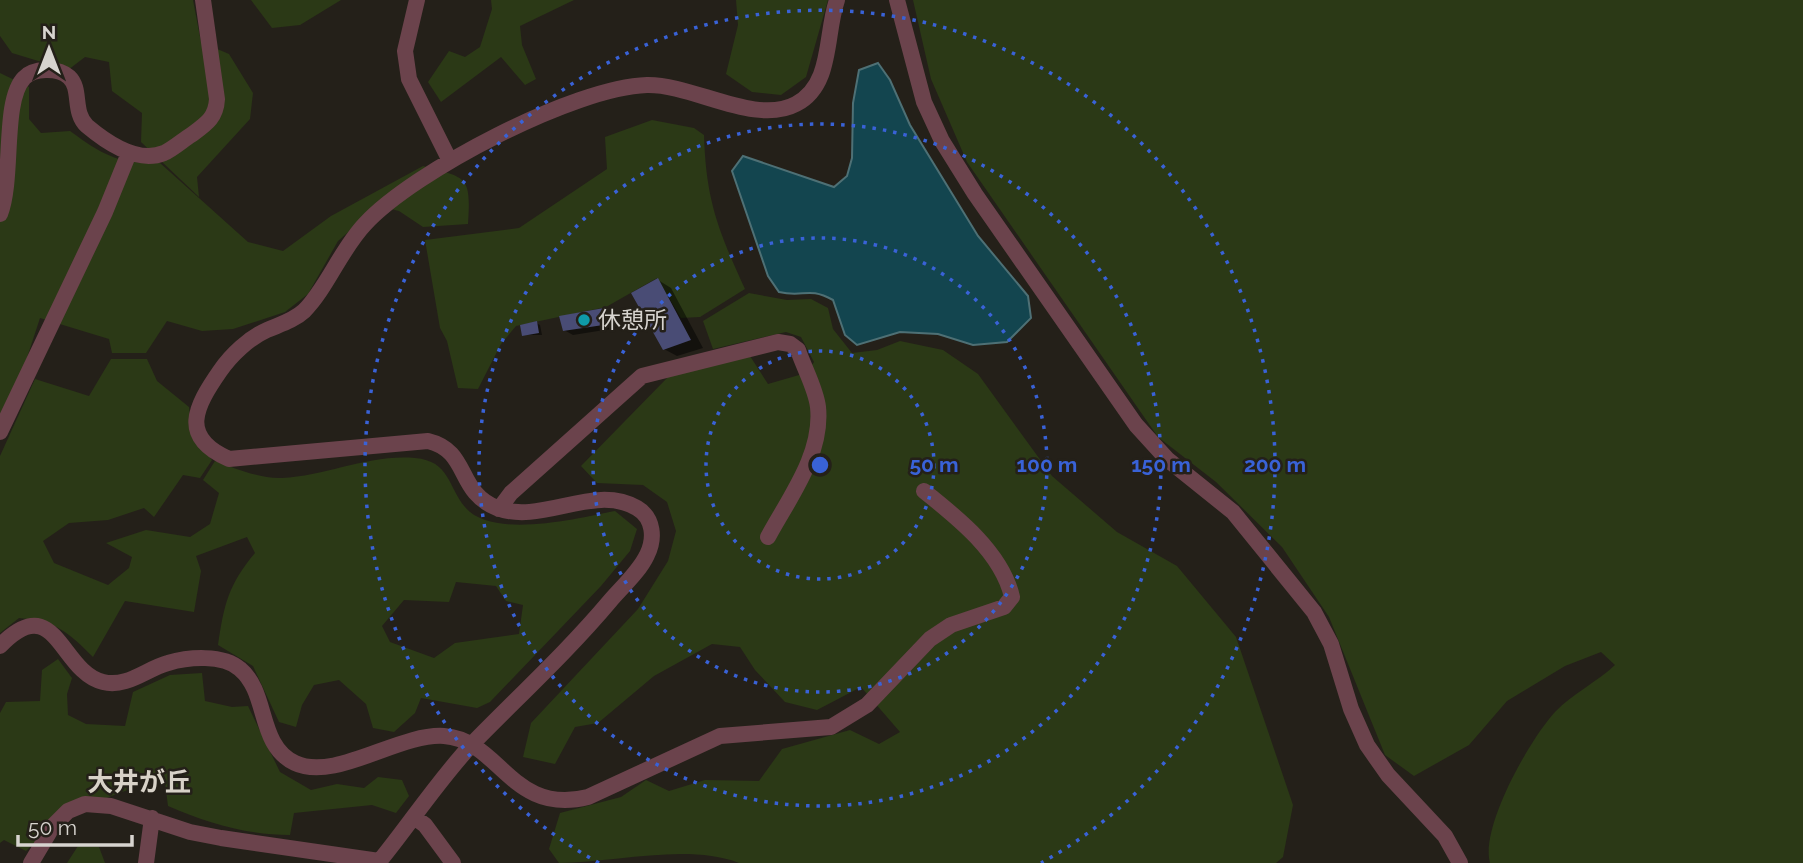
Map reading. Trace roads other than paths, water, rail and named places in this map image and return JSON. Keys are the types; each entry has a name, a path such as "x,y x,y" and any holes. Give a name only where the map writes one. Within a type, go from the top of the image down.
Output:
{"street":[{"path":"0,214 7,191 13,101 25,76 36,71 55,71 68,76 74,87 77,112 83,123 102,138 130,152 146,156 164,153 208,124 217,112 218,99 204,0"},
{"path":"417,0 405,51 409,79 450,161"},
{"path":"31,863 53,825 68,811 85,804 111,806 190,832 379,862 471,745 574,643 648,555 652,535 650,522 639,509 606,499 525,513 499,509 482,501 468,485 454,455 444,445 428,441 251,460 229,459 203,442 196,428 200,400 228,360 265,331 295,319 307,308 342,251 366,222 402,193 450,161 490,139 614,88 672,87 758,111 774,112 794,106 809,96 822,74 837,0"},
{"path":"897,0 923,102 942,141 975,194 1136,425 1167,459 1233,512 1314,612 1331,644 1351,709 1367,745 1388,775 1445,836 1460,863"},
{"path":"0,432 105,212 130,152"},
{"path":"499,509 511,493 642,376 778,342 790,344 798,350 818,405 818,433 812,455 768,537"},
{"path":"0,646 24,626 35,626 52,632 88,675 102,682 125,681 166,663 213,659 228,663 240,669 250,682 270,738 283,755 297,764 315,768 419,738 444,736 471,745 507,775 542,798 565,803 588,797 720,736 831,727 853,716 930,639 951,625 1004,607 1012,597 1009,582 995,561 956,516 924,491"},
{"path":"414,817 425,825 453,863"},
{"path":"145,863 152,818"}],"water":[{"path":"878,63 890,80 910,125 978,236 1028,296 1031,318 1007,342 973,345 938,334 900,332 857,345 845,335 833,300 811,293 779,292 768,276 732,171 743,156 834,187 847,176 852,158 853,103 859,70"}],"place":[{"name":"休憩所","path":"584,320"}],"district":[{"name":"大井が丘","path":"139,782"}]}
